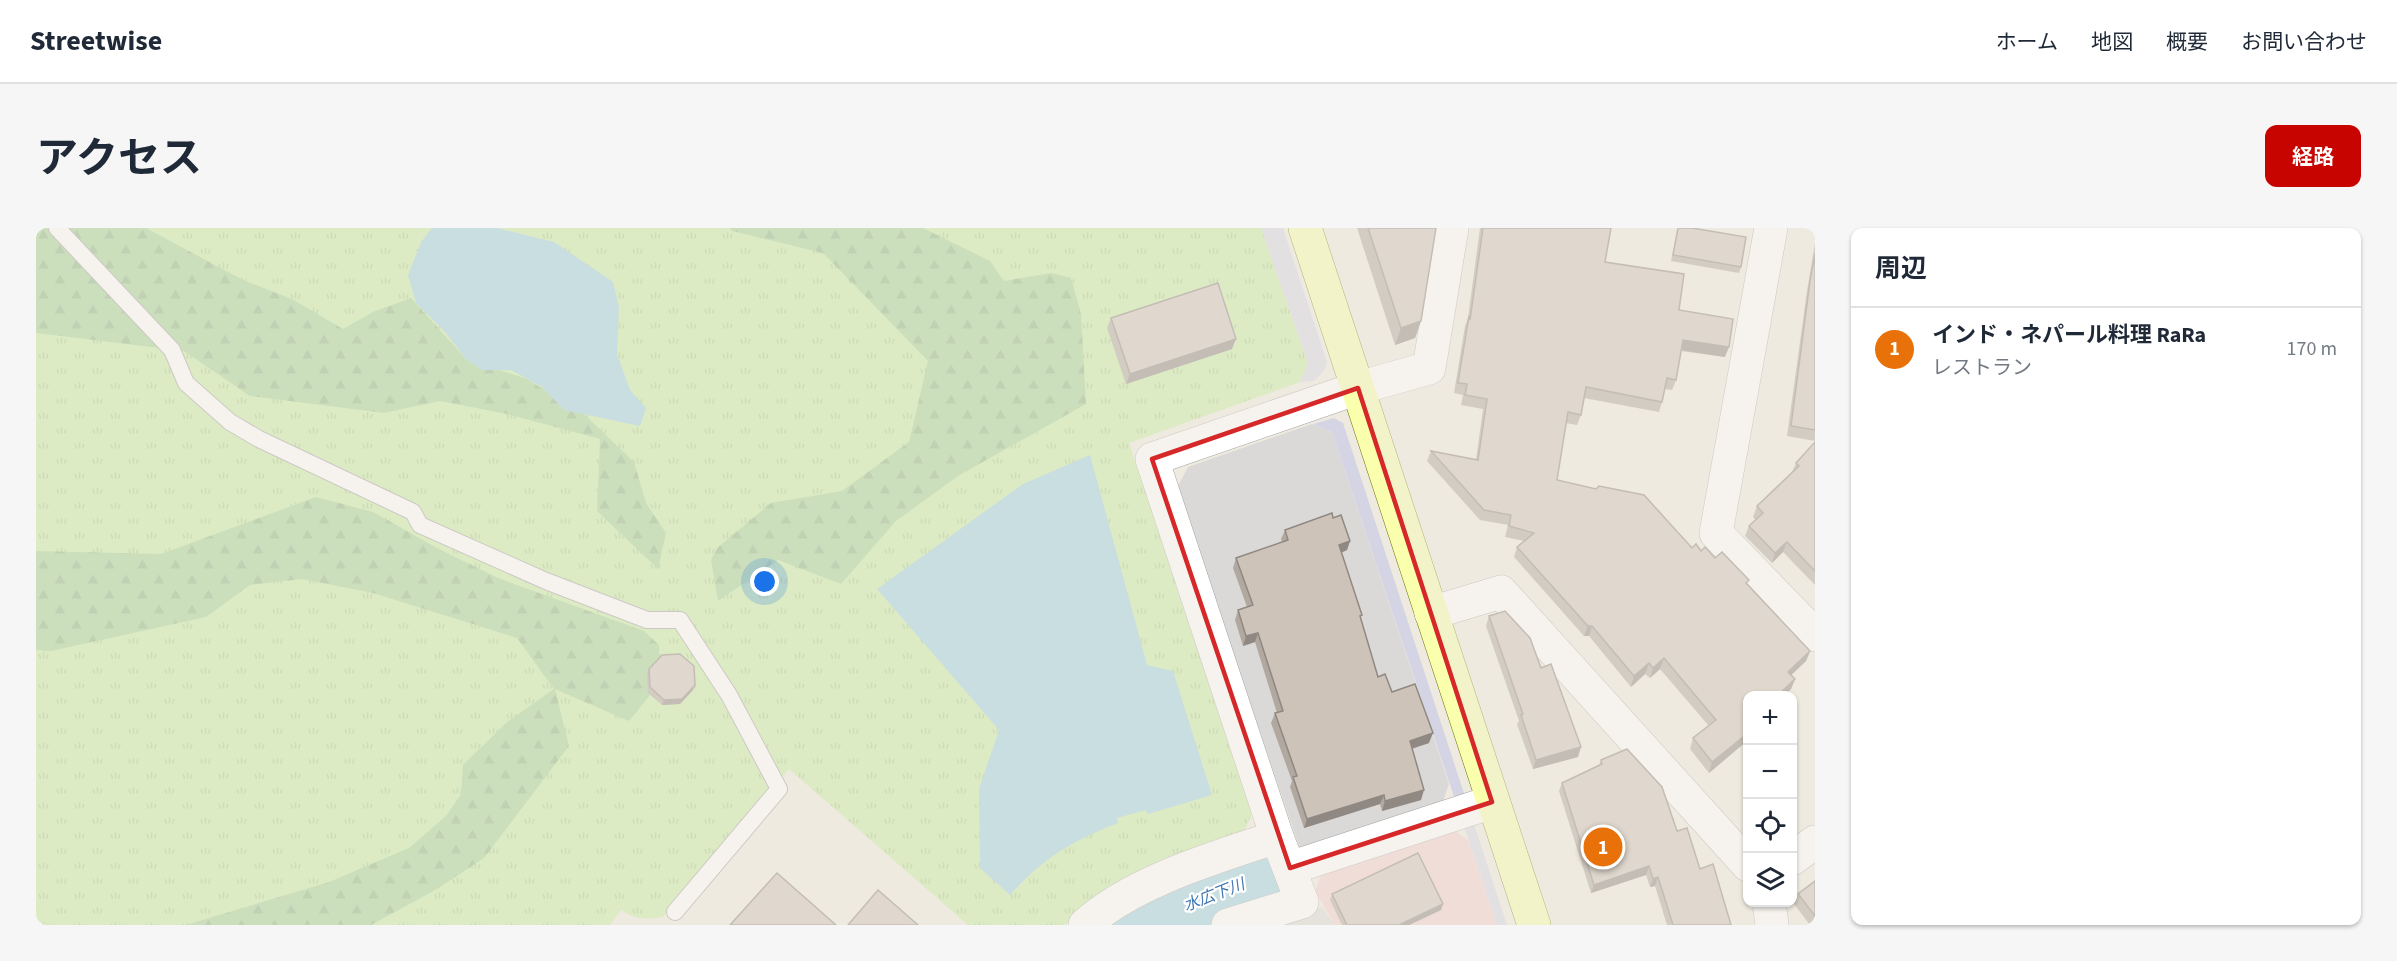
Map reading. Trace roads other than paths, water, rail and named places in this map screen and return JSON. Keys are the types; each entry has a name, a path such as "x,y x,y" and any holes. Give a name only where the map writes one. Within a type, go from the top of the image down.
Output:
{"street":[{"path":"1305,228 1534,925"},
{"path":"1228,925 1302,902 1277,837 1152,459 1358,388 1429,368 1452,228"},
{"path":"1771,228 1716,533 1815,635"},
{"path":"1431,614 1501,592 1743,859"},
{"path":"1290,868 1492,802"},
{"path":"1085,925 1114,902 1135,891 1277,837"},
{"path":"1797,855 1815,842"},
{"path":"1770,907 1772,925"}],"lane":[{"path":"57,228 172,350 186,383 193,391 230,422 259,439 413,512 420,525 494,560 646,620 680,620 729,695 779,789 675,912"}],"water":[{"path":"432,228 497,228 554,242 613,282 619,307 617,354 630,390 646,408 640,426 564,410 542,387 511,370 482,370 466,359 445,332 416,303 408,275 421,242"},
{"path":"1090,455 1147,665 1173,671 1212,795 1148,814 1146,810 1117,818 1118,823 1059,852 1034,871 1010,895 980,868 979,789 999,730 877,589 1023,484"}],"waterway":[{"name":"水広下川","path":"1136,925 1259,878"}],"place":[{"name":"インド・ネパール料理 RaRa","path":"1603,847"}]}
